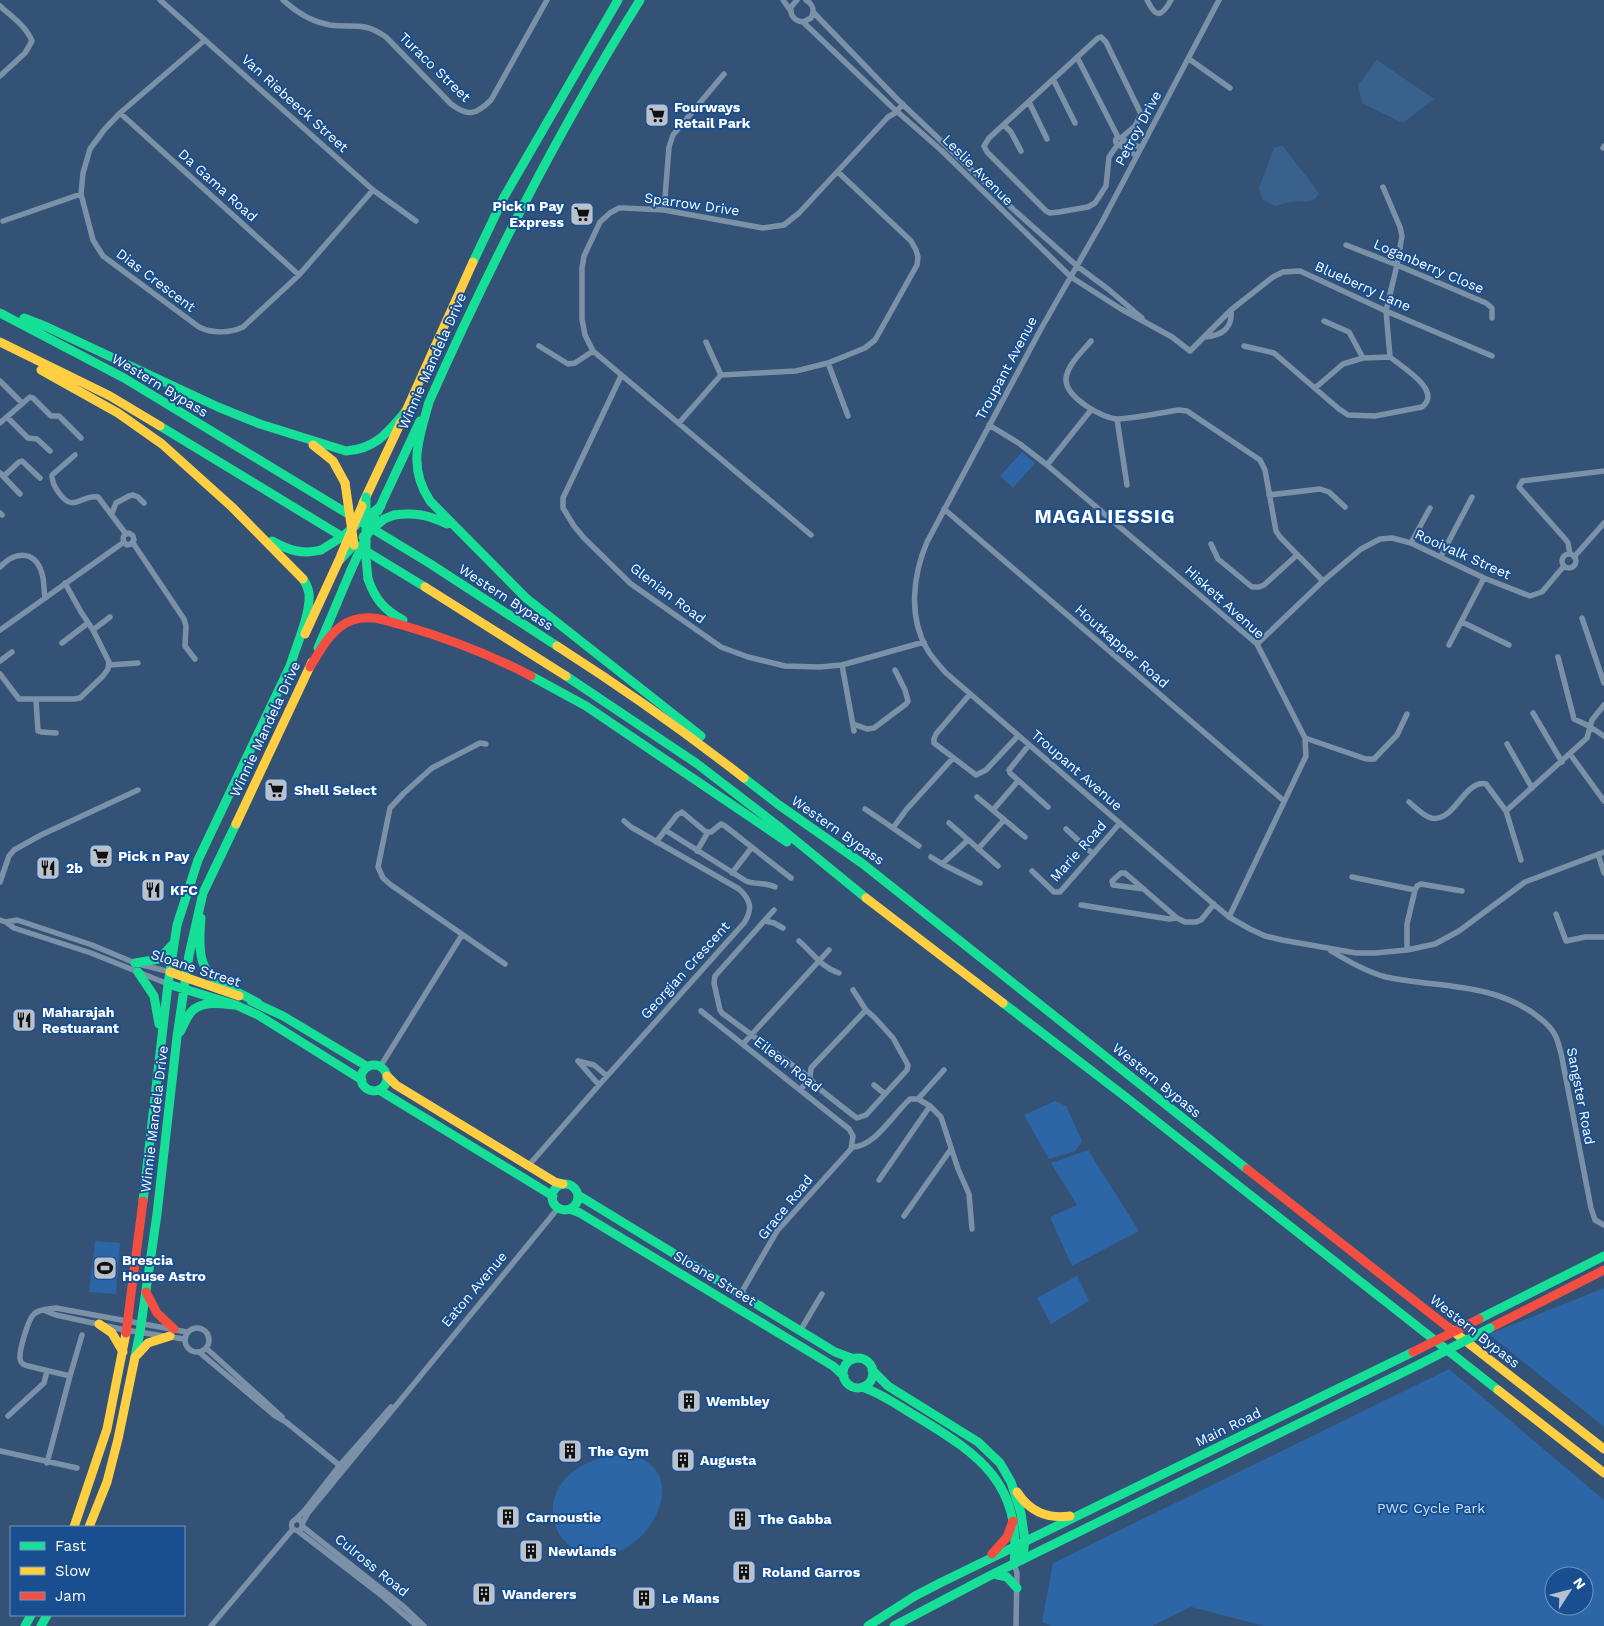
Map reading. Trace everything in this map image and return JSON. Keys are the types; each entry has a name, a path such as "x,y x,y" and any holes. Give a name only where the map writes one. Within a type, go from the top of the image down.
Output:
{"main road":[{"name":"Winnie Mandela Drive","path":"74,1526 107,1429 123,1353 174,942 177,925 198,860 338,562 454,302 504,197 618,0"},
{"name":"Winnie Mandela Drive","path":"89,1526 107,1482 136,1357 146,1291 177,1036 193,933 203,893 310,667 367,534 465,320 520,208 589,83 640,0"},
{"path":"0,311 47,327 218,407 260,424 346,452 365,449 375,444 384,437 406,411"},
{"name":"Western Bypass","path":"0,311 124,378 429,563 596,672 707,749 779,805 864,864 1234,1160 1604,1449"},
{"path":"0,342 110,396 489,626 696,763 778,826 844,881 1135,1104 1604,1473"},
{"path":"0,348 105,406 161,443 214,489 300,574 306,583 309,594 302,627 289,668"},
{"path":"429,402 416,461 417,477 424,493 455,528 526,598 864,864"},
{"path":"298,437 332,458 340,469 345,483 353,528 354,545 351,570"},
{"path":"366,497 366,558 368,580 373,593 381,607 420,630"},
{"path":"262,536 292,551 303,553 321,550 381,506"},
{"path":"338,562 384,519 394,515 414,512 422,513 455,528"},
{"path":"310,667 334,633 344,624 356,619 377,618 420,630 472,649 519,670 563,693 600,716 844,881"},
{"path":"203,893 200,936 200,952 203,966 214,979 258,1003"},
{"path":"135,963 159,959 174,942"},
{"path":"138,972 148,983 156,998 159,1059"},
{"name":"Sloane Street","path":"170,972 258,1003 368,1067"},
{"name":"Sloane Street","path":"168,984 236,1005 278,1026 362,1080"},
{"path":"177,1036 191,1012 197,1008 213,1004 236,1005"},
{"path":"387,1076 386,1085 375,1091 367,1088 362,1080 363,1072 368,1067 380,1067 396,1085 555,1182 571,1185 575,1188 578,1195 576,1203 570,1209 558,1208 554,1202 553,1196 556,1188 563,1184"},
{"path":"379,1090 553,1196"},
{"name":"Sloane Street","path":"578,1195 825,1347 839,1355 854,1360"},
{"name":"Sloane Street","path":"570,1209 580,1213 834,1366 844,1376"},
{"name":"Main Road","path":"868,1626 915,1596 986,1560 1413,1352 1604,1256"},
{"name":"Main Road","path":"894,1626 993,1574 1018,1565 1122,1510 1420,1364 1604,1270"},
{"path":"136,1357 148,1344 172,1332 160,1319 146,1291"},
{"path":"740,1295 738,1302 766,1321 773,1329"},
{"path":"99,1324 112,1334 123,1353"},
{"path":"800,1331 799,1337 807,1350"},
{"path":"823,1360 825,1347"},
{"path":"1018,1565 1013,1520 1006,1496 996,1478 969,1449 879,1394 850,1386 844,1376 847,1364 860,1359 867,1362 872,1370 888,1386 978,1442 1004,1468 1020,1498 1034,1511 1053,1517 1078,1515"},
{"path":"862,1388 870,1383 873,1375 872,1370"},
{"path":"1004,1468 1017,1500 1025,1542 1018,1565"},
{"path":"986,1560 1007,1537 1013,1520"},
{"path":"993,1574 1001,1574 1008,1577 1017,1588"}],"street":[{"name":"Van Riebeeck Street","path":"160,0 373,190 416,221"},
{"name":"Turaco Street","path":"283,0 304,17 329,25 365,26 378,32 386,37 451,104 462,113 473,113 482,109 491,100 547,0"},
{"path":"783,0 790,10"},
{"path":"790,10 792,4 797,0"},
{"name":"Leslie Avenue","path":"806,0 812,5 813,12 824,24 897,99 1014,210 1077,266 1114,293 1146,322"},
{"path":"1146,0 1152,11 1158,14 1166,9 1171,0"},
{"name":"Petroy Drive","path":"1077,266 1219,0"},
{"path":"0,6 23,26 32,41 25,53 0,76"},
{"name":"Leslie Avenue","path":"790,10 795,20 803,22 894,109 941,150 1047,256 1071,277 1190,351"},
{"path":"803,22 810,18 813,12"},
{"path":"1098,38 1104,38 1141,114 1135,126 1119,141 1109,158 1106,186 1094,203 1088,207 1050,213 984,148 986,142 1053,79 1098,38"},
{"name":"Dias Crescent","path":"205,40 120,114 104,130 90,149 83,173 81,194 93,240 102,256 204,330 233,332 243,327 299,275 373,190"},
{"path":"1077,58 1119,141 1137,156"},
{"path":"1189,59 1230,88"},
{"path":"664,210 669,147 673,135 724,74"},
{"path":"1053,79 1075,123"},
{"name":"Sparrow Drive","path":"812,535 593,351 585,335 582,319 582,268 584,256 600,222 619,208 664,210 763,228 784,225 799,214 888,117 894,109 897,99"},
{"path":"1029,102 1047,138"},
{"name":"Sparrow Drive","path":"894,109 903,104"},
{"name":"Da Gama Road","path":"120,114 299,275"},
{"path":"1004,125 1011,132 1021,151"},
{"path":"1119,141 1141,148"},
{"path":"679,423 721,375 796,372 828,363 865,348 875,340 917,265 918,257 911,241 838,172"},
{"path":"1383,186 1401,230 1397,265 1386,310 1390,357"},
{"path":"3,221 81,194"},
{"name":"Loganberry Close","path":"1346,245 1490,305 1492,308 1492,318"},
{"name":"Troupant Avenue","path":"1077,266 989,425 924,549 916,576 915,612 924,642 931,655 946,673 1229,917 1265,936 1356,953 1375,954 1435,944 1459,931 1525,882 1601,853"},
{"name":"Blueberry Lane","path":"1190,351 1231,310 1273,277 1292,270 1300,271 1492,356"},
{"path":"1204,337 1221,333 1230,326 1232,320 1231,310"},
{"path":"1324,321 1349,332 1363,358"},
{"path":"1091,341 1070,368 1066,380 1071,392 1091,410 1117,419 1179,410 1191,412 1257,458 1265,470 1276,531 1323,581"},
{"path":"706,342 721,375"},
{"path":"539,346 568,364 575,363 593,351"},
{"path":"1244,346 1274,353 1339,409 1354,416 1375,416 1424,406 1428,397 1425,386 1390,357 1363,358 1340,365 1315,388"},
{"path":"828,363 848,416"},
{"name":"Glenian Road","path":"621,376 562,498 562,508 584,538 632,584 721,647 748,657 785,666 819,667 842,665 924,642"},
{"path":"0,381 22,403"},
{"path":"0,423 28,398 33,398 51,416 58,416 81,438"},
{"path":"1047,465 1091,410"},
{"path":"7,417 28,438 38,440 50,451"},
{"path":"1117,419 1127,485"},
{"name":"Hiskett Avenue","path":"989,425 1020,444 1047,465 1257,644 1305,738"},
{"path":"75,455 52,475 54,486 62,497 70,503 78,503 93,496 98,496 126,534 129,533 133,536 134,540 132,543 184,619 186,626 185,646 195,659"},
{"path":"20,494 2,474 22,461 40,478"},
{"path":"1572,556 1566,555 1563,558 1564,566 1568,568 1575,563 1568,543 1519,487 1519,484 1522,481 1604,471"},
{"path":"1269,495 1320,489 1329,492 1345,507"},
{"path":"112,513 116,503 129,496 138,497 144,503"},
{"path":"1441,556 1472,497"},
{"path":"1411,543 1430,508"},
{"name":"Houtkapper Road","path":"944,509 1284,801"},
{"path":"1572,556 1604,523"},
{"path":"124,542 123,537 126,534"},
{"name":"Rooivalk Street","path":"1257,644 1323,581 1361,549 1374,541 1392,538 1411,543 1484,578 1530,596 1542,592 1564,566"},
{"path":"124,542 127,544 132,543"},
{"path":"0,630 124,542"},
{"path":"1211,544 1218,559 1252,587 1259,588 1297,555"},
{"path":"0,567 8,560 19,555 32,558 37,562 42,572 45,598"},
{"path":"1449,645 1484,578"},
{"path":"65,583 93,630 109,665"},
{"path":"93,630 110,617"},
{"path":"1582,618 1604,683"},
{"path":"1462,622 1509,645"},
{"path":"62,643 88,623"},
{"path":"0,661 12,652"},
{"path":"1558,657 1572,715 1578,722 1589,726 1604,736"},
{"path":"109,665 138,663"},
{"path":"0,674 19,698 36,700 80,698 103,676 109,665"},
{"path":"842,665 854,731"},
{"path":"853,724 867,729 874,728 908,702 905,690 895,670"},
{"path":"970,694 934,737 934,743 974,775 979,775 1018,736"},
{"path":"36,700 38,731 56,733"},
{"path":"1506,811 1588,737 1589,726 1594,716 1604,705"},
{"path":"1533,713 1562,762"},
{"path":"1229,917 1306,756 1305,738 1366,759 1374,758 1397,735 1407,714"},
{"path":"486,744 480,744 432,768 394,803 388,814 379,858 380,872 386,881 505,964"},
{"path":"1507,744 1532,788"},
{"path":"1029,745 1009,767 1010,773 1048,806"},
{"path":"1570,754 1604,801"},
{"path":"893,828 906,810 953,758"},
{"path":"993,810 1018,781"},
{"path":"1409,802 1428,817 1438,818 1447,814 1474,786 1486,784 1506,811 1521,860"},
{"path":"0,882 9,856 14,850 41,835 138,790"},
{"path":"977,796 1024,837"},
{"path":"865,809 918,846"},
{"path":"656,842 677,814 682,812 708,832"},
{"path":"978,849 1004,820"},
{"name":"Georgian Crescent","path":"529,1165 750,914 751,905 739,889 656,842 624,821"},
{"path":"949,823 998,866"},
{"path":"696,851 708,832 721,824 791,878"},
{"name":"Marie Road","path":"1032,871 1057,893 1061,891 1120,824"},
{"path":"1066,828 1093,854"},
{"path":"665,830 732,873 754,884 768,884 775,887"},
{"path":"942,864 968,840"},
{"path":"732,873 752,847"},
{"path":"1601,853 1604,872"},
{"path":"931,857 980,883"},
{"path":"1144,889 1113,885 1112,881 1123,872 1144,889 1177,918 1186,922 1201,920 1214,904"},
{"path":"1352,876 1415,890"},
{"path":"1407,950 1407,924 1417,886 1420,884 1462,891"},
{"path":"1081,905 1169,919 1177,918"},
{"path":"774,910 717,973 714,979 721,1011 810,1078 817,1087 857,1118 866,1115 907,1070 908,1065 894,1038 866,1010 853,990"},
{"path":"1556,914 1566,941 1585,937 1604,937"},
{"name":"Sloane Street","path":"3,921 17,920 92,944 135,963 170,972"},
{"path":"764,920 783,928"},
{"name":"Sloane Street","path":"3,921 14,928 91,953 168,984"},
{"path":"380,1067 462,935"},
{"path":"799,941 819,962 828,969 839,973"},
{"name":"Sangster Road","path":"1327,948 1364,968 1386,977 1484,991 1503,996 1530,1010 1550,1026 1557,1039 1561,1053 1591,1208 1595,1220 1604,1225"},
{"path":"743,1044 829,950"},
{"path":"801,1089 810,1078 811,1068 866,1010"},
{"name":"Eileen Road","path":"702,1011 850,1129 853,1140 852,1147"},
{"path":"599,1085 578,1061 594,1065 607,1076"},
{"path":"918,1099 944,1070"},
{"path":"874,1085 885,1094"},
{"path":"852,1147 864,1145 874,1138 908,1100 912,1098 918,1099 930,1106 941,1117 948,1133 951,1149 970,1198 972,1229"},
{"path":"879,1180 930,1106"},
{"name":"Grace Road","path":"740,1295 777,1231 852,1147"},
{"path":"904,1216 951,1149"},
{"name":"Eaton Avenue","path":"211,1626 299,1528 308,1513 375,1423 410,1387 558,1208"},
{"path":"800,1331 822,1294"},
{"path":"70,1376 25,1365 21,1362 20,1358 30,1320 35,1313 56,1308 81,1312 126,1326"},
{"path":"43,1310 56,1315 99,1324 172,1332 187,1332 196,1327 204,1329 209,1338 206,1348 199,1352"},
{"path":"80,1320 81,1312"},
{"path":"172,1332 184,1339 187,1347 195,1352 199,1352 274,1415 286,1422 342,1467"},
{"path":"184,1339 187,1332"},
{"path":"46,1463 82,1335"},
{"path":"206,1348 277,1411 286,1422"},
{"path":"8,1416 44,1383 47,1371"},
{"path":"0,1453 77,1468"},
{"name":"Eaton Avenue","path":"295,1520 342,1467"},
{"path":"295,1520 300,1520 299,1528 291,1525 295,1520"},
{"name":"Culross Road","path":"299,1528 417,1626"},
{"name":"Culross Road","path":"299,1528 404,1607 424,1626"},
{"path":"1016,1626 1018,1565"}],"green space":[{"path":"1022,452 1035,463 1013,488 1000,476"},
{"path":"1055,1101 1066,1106 1082,1141 1075,1151 1049,1159 1024,1115"},
{"path":"1088,1150 1139,1231 1072,1266 1050,1217 1077,1205 1051,1163"},
{"name":"Brescia House Astro","path":"95,1241 120,1243 116,1294 89,1292"},
{"path":"1077,1276 1089,1301 1051,1324 1037,1298"},
{"path":"1604,1288 1604,1427 1489,1334"},
{"name":"PWC Cycle Park","path":"1449,1369 1604,1500 1604,1626 1265,1626 1191,1607 1152,1626 1052,1626 1042,1622 1053,1563"},
{"path":"613,1455 636,1457 654,1468 662,1484 660,1503 652,1523 637,1539 619,1551 598,1556 576,1550 566,1543 554,1523 554,1500 558,1489 574,1471 593,1461"}],"shaded area":[{"path":"1377,60 1434,99 1403,123 1362,103 1358,85"},
{"path":"1282,145 1319,193 1313,200 1290,202 1275,206 1262,199 1259,188 1274,148"}],"traffic: fast":[{"path":"473,262 504,197 618,0"},
{"path":"429,402 527,197 610,49 640,0"},
{"path":"0,313 124,378 429,563 557,646"},
{"path":"24,318 218,407 260,424 346,451 366,447 381,438 406,411"},
{"path":"429,402 419,440 417,464 423,488 430,501 526,598 701,736"},
{"path":"378,511 420,421"},
{"path":"160,426 425,587"},
{"path":"366,497 368,579"},
{"path":"367,517 381,506"},
{"path":"394,515 421,515 447,524"},
{"path":"363,537 384,519 394,515"},
{"path":"351,570 375,518"},
{"path":"321,550 342,537 356,525"},
{"path":"272,541 296,551 321,550"},
{"path":"338,562 354,545"},
{"path":"318,648 351,570"},
{"path":"289,669 308,611 309,593 303,579"},
{"path":"368,579 381,603 390,612 403,620"},
{"path":"143,1201 168,984 177,925 198,860 291,664"},
{"path":"531,676 586,706 787,842"},
{"path":"566,676 696,763 778,826 866,898"},
{"path":"744,778 863,864 1247,1169"},
{"path":"135,1357 157,1214 177,1037 189,955 203,893 236,824"},
{"path":"201,918 201,953 204,965 209,973 227,987 258,1003"},
{"path":"135,963 159,959 173,944"},
{"path":"138,972 154,996 159,1024"},
{"path":"168,984 236,1005 258,1015 362,1080"},
{"path":"251,1001 283,1016 368,1067"},
{"path":"1003,1003 1127,1098 1498,1390"},
{"path":"180,1032 192,1011 202,1005 236,1005"},
{"path":"374,1065 383,1069 387,1078 383,1087 374,1091 365,1087 361,1078 365,1069 374,1065"},
{"path":"379,1090 553,1196"},
{"path":"565,1184 574,1188 578,1197 574,1206 565,1210 556,1206 552,1197 556,1188 565,1184"},
{"path":"578,1195 835,1352 854,1359"},
{"path":"570,1209 580,1213 833,1366 844,1376"},
{"path":"1479,1319 1604,1256"},
{"path":"1420,1364 1490,1328"},
{"path":"868,1626 915,1596 940,1583 1413,1352"},
{"path":"858,1358 868,1363 873,1373 868,1383 858,1388 848,1383 843,1373 848,1363 858,1358"},
{"path":"894,1626 993,1574 1420,1364"},
{"path":"872,1370 888,1386 978,1442 1000,1463 1011,1482 1021,1513 1025,1541 1022,1560"},
{"path":"862,1387 884,1397 961,1445 978,1459 992,1475 1004,1492 1011,1513 1015,1536 1014,1564"},
{"path":"994,1574 1007,1577 1017,1588"},
{"path":"25,1626 30,1616"},
{"path":"41,1626 46,1616"}],"traffic: slow":[{"path":"406,411 473,262"},
{"path":"0,342 110,396 160,426"},
{"path":"41,370 118,413 162,444 232,507 303,579"},
{"path":"363,503 401,422"},
{"path":"313,445 333,461 345,483"},
{"path":"345,483 354,545"},
{"path":"341,555 362,506"},
{"path":"305,634 340,558"},
{"path":"425,587 566,676"},
{"path":"557,646 652,710 744,778"},
{"path":"236,824 312,662"},
{"path":"866,898 1003,1003"},
{"path":"170,972 239,996"},
{"path":"387,1076 396,1085 555,1182 563,1184"},
{"path":"99,1324 112,1333 123,1352"},
{"path":"1449,1328 1604,1449"},
{"path":"74,1526 107,1429 126,1333"},
{"path":"137,1355 148,1343 170,1336"},
{"path":"89,1526 107,1482 135,1357"},
{"path":"1498,1390 1604,1473"},
{"path":"1017,1492 1028,1505 1040,1513 1062,1517 1070,1516"}],"traffic: jam":[{"path":"310,667 328,639 339,628 359,618 372,618 402,625 452,641 531,676"},
{"path":"1247,1169 1449,1328"},
{"path":"126,1333 143,1201"},
{"path":"1490,1328 1604,1270"},
{"path":"146,1292 157,1313 174,1329"},
{"path":"1413,1352 1479,1319"},
{"path":"992,1554 1007,1537 1013,1521"}],"place":[{"name":"Fourways Retail Park","path":"657,115"},
{"name":"Pick n Pay Express","path":"582,214"},
{"name":"Shell Select","path":"276,790"},
{"name":"Pick n Pay","path":"101,856"},
{"name":"2b","path":"48,868"},
{"name":"KFC","path":"153,890"},
{"name":"Maharajah Restuarant","path":"24,1020"},
{"name":"Brescia House Astro","path":"105,1268"},
{"name":"Wembley","path":"689,1401"},
{"name":"The Gym","path":"570,1451"},
{"name":"Augusta","path":"683,1460"},
{"name":"Carnoustie","path":"508,1517"},
{"name":"The Gabba","path":"740,1519"},
{"name":"Newlands","path":"531,1551"},
{"name":"Roland Garros","path":"744,1572"},
{"name":"Wanderers","path":"484,1594"},
{"name":"Le Mans","path":"644,1598"}],"district":[{"name":"MAGALIESSIG","path":"1105,516"}]}
